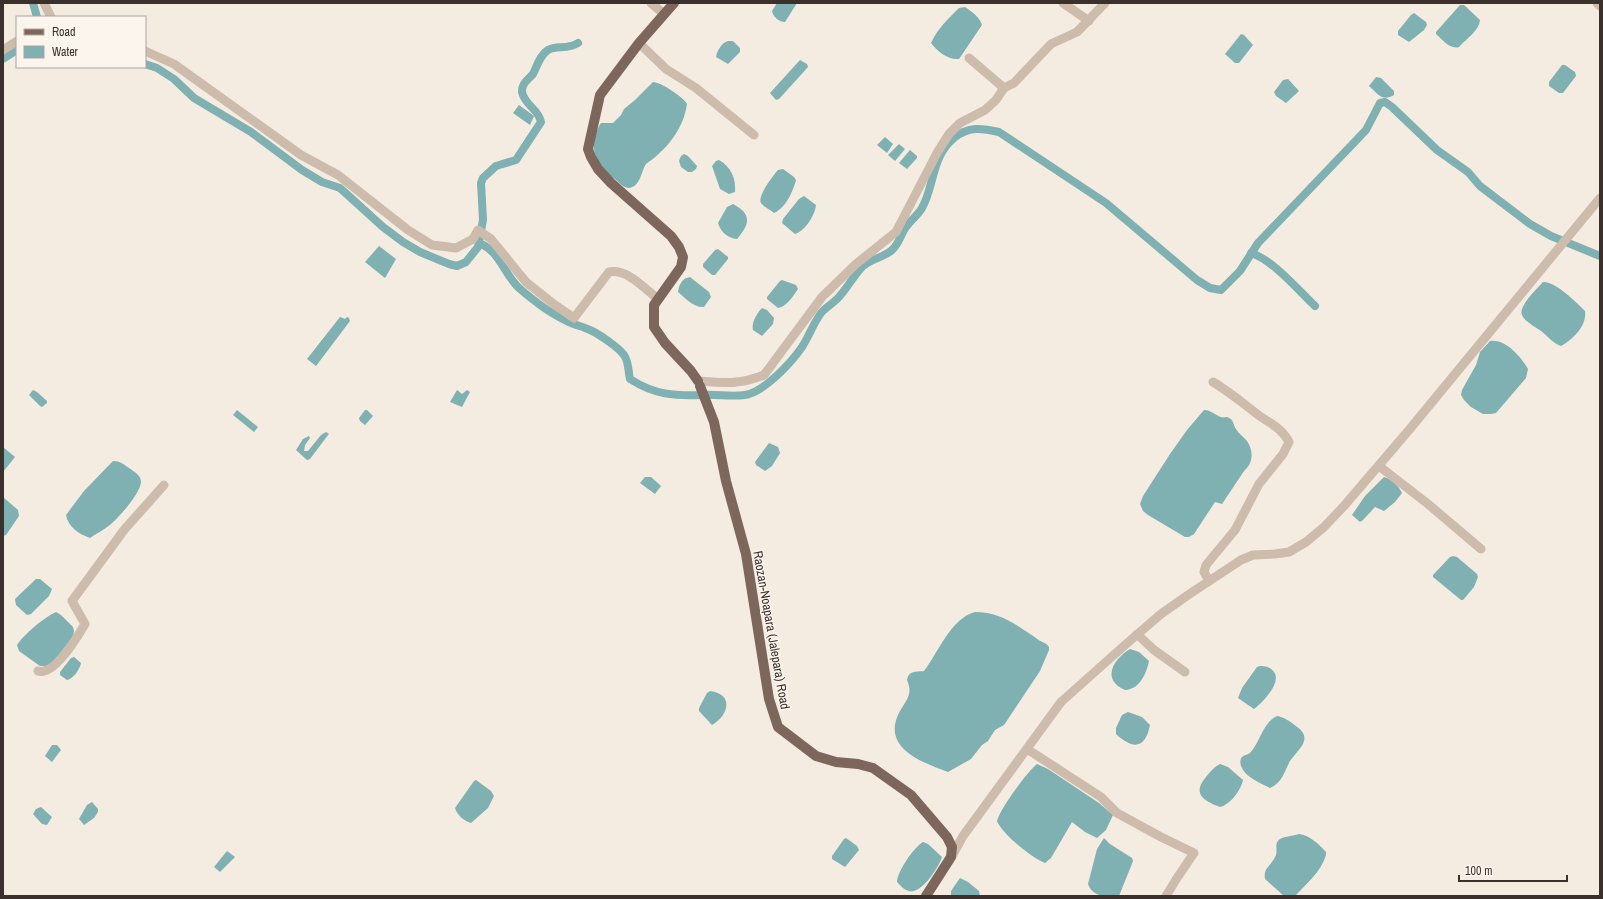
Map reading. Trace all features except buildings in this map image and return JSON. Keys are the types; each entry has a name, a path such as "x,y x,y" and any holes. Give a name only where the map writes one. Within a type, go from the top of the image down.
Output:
{"main road":[{"name":"Raozan-Noapara (Jalepara) Road","path":"674,3 640,43 600,95 588,149 598,168 611,183 671,236 679,247 683,257 681,267 654,305 654,327 665,343 691,371 699,383 718,437 726,481 746,554 769,699 778,727 816,756 836,762 858,764 872,768 911,795 947,837 952,847 951,857"},
{"path":"926,896 951,857"}],"street":[{"path":"44,3 50,16"},
{"path":"651,3 664,14"},
{"path":"1063,3 1089,21"},
{"path":"699,383 730,384 750,381 764,375 822,297 856,264 896,232 937,153 950,134 960,123 984,110 996,100 1004,88 1014,83 1051,44 1077,32 1089,21 1104,3"},
{"path":"1597,3 1600,6"},
{"path":"3,50 16,42"},
{"path":"640,43 666,69 696,88 754,135"},
{"path":"146,51 174,64 301,154 338,175 408,230 432,245 456,248 472,240 478,230 491,239 526,282 555,306 574,318 609,272 621,272 658,299"},
{"path":"970,58 1004,88"},
{"path":"951,857 963,836 1065,697 1161,614 1209,581 1248,557 1284,553 1301,545 1317,533 1339,512 1600,198"},
{"path":"1209,581 1204,572 1206,566 1235,530 1259,484 1282,454 1289,442 1272,423 1213,382"},
{"path":"1378,466 1428,504 1481,549"},
{"path":"38,671 44,671 55,664 71,646 85,624 72,600 124,530 164,485"},
{"path":"1137,634 1154,650 1185,672"},
{"path":"1027,750 1101,797 1117,813 1154,834 1194,853 1176,878 1166,896"}],"water":[{"path":"777,3 797,3 785,22 775,17 772,11"},
{"path":"1460,5 1464,5 1480,20 1475,31 1459,47 1456,48 1446,44 1436,34 1436,32"},
{"path":"965,7 977,17 982,25 959,59 955,59 940,52 931,43 936,33 947,20 959,8"},
{"path":"1414,13 1426,22 1427,25 1424,30 1409,42 1398,35 1398,31"},
{"path":"1241,34 1244,35 1253,45 1239,63 1235,63 1225,54"},
{"path":"728,41 733,41 740,48 740,52 728,64 716,57 720,47"},
{"path":"800,60 807,64 808,67 779,99 776,100 770,93"},
{"path":"1562,65 1565,65 1575,72 1576,76 1563,93 1559,93 1549,86 1549,82"},
{"path":"1376,77 1381,78 1394,91 1394,95 1386,98 1380,96 1369,86"},
{"path":"1288,79 1299,91 1286,103 1276,96 1274,92 1283,80"},
{"path":"653,82 672,90 687,104 683,120 671,141 660,153 646,164 636,184 633,187 627,188 622,186 598,161 594,150 595,137 601,123 613,123 621,115 624,109"},
{"path":"519,105 534,116 530,125 513,113"},
{"path":"885,137 893,144 887,153 877,145"},
{"path":"899,144 905,149 895,161 888,155"},
{"path":"910,150 917,156 917,158 907,169 899,163"},
{"path":"684,154 688,156 697,166 692,172 688,172 681,167 679,161 681,156"},
{"path":"719,160 727,166 732,173 735,182 735,192 729,194 720,189 712,166"},
{"path":"783,169 796,180 791,194 785,203 778,211 774,213 762,204 760,200 766,186 778,170"},
{"path":"804,196 816,205 812,218 802,230 795,234 782,223 783,219 799,199"},
{"path":"733,204 743,212 747,220 745,229 737,239 725,234 718,223 727,207"},
{"path":"379,246 396,259 385,278 365,262"},
{"path":"718,249 728,257 728,259 715,275 712,275 703,267 703,264 715,250"},
{"path":"690,277 709,292 711,297 704,307 693,304 678,292 681,282"},
{"path":"782,280 796,285 798,289 787,303 778,308 767,299 767,297"},
{"path":"1543,282 1559,288 1585,311 1584,322 1578,332 1561,346 1528,322 1522,315 1525,302"},
{"path":"762,308 767,310 774,318 773,324 762,336 753,330 753,324"},
{"path":"340,317 345,319 347,317 350,321 316,366 307,359"},
{"path":"1490,341 1496,341 1507,346 1517,354 1528,369 1526,378 1496,413 1483,414 1471,407 1461,395 1462,390 1476,365 1480,352"},
{"path":"33,390 47,401 47,403 42,407 29,395"},
{"path":"457,390 462,394 467,390 470,392 462,407 450,402"},
{"path":"237,410 258,427 254,432 233,415"},
{"path":"365,410 373,416 365,425 359,418"},
{"path":"1204,410 1231,419 1237,431 1249,445 1252,457 1249,465 1222,504 1215,502 1194,534 1189,537 1185,537 1148,515 1143,511 1140,504 1143,496 1170,454 1187,430"},
{"path":"326,432 329,434 310,459 307,460 296,450 303,439 309,436 310,438 305,445 304,451 308,451 321,435"},
{"path":"769,443 778,447 780,453 772,466 765,471 756,465 755,462"},
{"path":"3,447 15,457 3,472"},
{"path":"113,461 123,464 134,471 141,480 140,487 129,505 115,521 90,538 75,530 69,523 66,515 84,491"},
{"path":"645,477 651,477 661,486 655,494 640,483"},
{"path":"1384,477 1394,483 1402,493 1395,502 1384,511 1375,507 1360,522 1352,515 1365,496"},
{"path":"3,497 18,510 19,516 6,535 3,536"},
{"path":"1450,557 1457,557 1477,574 1478,577 1474,587 1463,600 1461,600 1433,577 1433,575"},
{"path":"36,579 40,579 52,589 49,596 31,614 27,615 16,605 15,599"},
{"path":"56,612 73,627 73,637 53,662 46,666 40,666 19,651 17,645 35,626"},
{"path":"975,612 992,614 1008,620 1046,644 1049,647 1049,650 1040,671 1004,725 995,730 988,741 982,745 971,759 948,772 916,758 906,751 899,743 895,734 895,724 909,693 909,685 907,680 909,675 913,672 924,671 952,629 959,621"},
{"path":"1130,649 1139,652 1149,661 1142,680 1135,687 1125,690 1113,681 1112,670 1119,658"},
{"path":"74,657 81,663 74,676 67,680 60,675 60,672 71,658"},
{"path":"1257,667 1268,667 1274,672 1276,677 1270,692 1254,709 1238,698 1242,688"},
{"path":"710,691 718,693 726,700 725,711 718,721 712,725 699,711 699,708 707,693"},
{"path":"1128,712 1142,717 1150,725 1145,739 1141,743 1132,744 1116,734 1116,728 1122,715"},
{"path":"1277,716 1290,721 1296,726 1304,735 1304,739 1301,748 1290,761 1278,783 1270,788 1253,779 1246,773 1241,766 1240,761 1242,757 1250,753 1268,723"},
{"path":"52,745 57,745 61,750 52,762 45,756"},
{"path":"1037,764 1048,769 1099,803 1113,815 1106,830 1097,838 1085,832 1072,822 1051,858 1045,863 1033,856 1011,839 997,821 999,815 1014,791"},
{"path":"1220,764 1228,767 1243,780 1240,788 1234,796 1228,803 1220,807 1204,799 1201,796 1200,788 1212,770"},
{"path":"476,780 491,791 494,796 488,808 471,823 461,817 455,808"},
{"path":"92,802 98,809 98,812 94,818 84,825 79,819 87,805"},
{"path":"41,807 52,817 47,825 42,824 33,814 36,809"},
{"path":"1299,834 1314,840 1326,852 1326,855 1321,867 1295,896 1284,896 1265,879 1265,872 1276,855 1276,845 1278,841 1284,837"},
{"path":"846,838 857,846 859,850 845,867 832,859 832,856"},
{"path":"1104,838 1110,844 1132,858 1133,861 1119,896 1105,896 1097,894 1090,889 1088,884 1097,849"},
{"path":"923,842 928,844 942,857 937,867 924,885 914,891 909,891 897,882 898,878 907,860 915,849"},
{"path":"227,851 235,857 220,872 214,867"},
{"path":"960,878 968,882 979,891 980,896 951,895 951,891"}],"waterway":[{"path":"33,3 37,16"},
{"path":"146,64 157,68 174,79 194,98 251,132 302,170 322,182 340,188 383,227 403,242 420,252 457,266 466,262 478,247 483,220 481,183 483,178 496,166 516,160 541,122 537,113 524,97 522,92 524,84 533,74 545,52 551,49 578,43"},
{"path":"3,59 16,51"},
{"path":"479,243 497,257 509,276 519,288 536,302 560,318 594,332 617,348 626,358 630,379 656,391 674,395 745,395 752,393 768,383 791,361 802,347 824,309 835,301 864,265 888,253 894,248 906,227 922,208 941,154 954,138 965,131 981,129 999,132 1106,203 1197,280 1210,288 1221,290 1240,271 1258,243 1366,130 1380,103 1385,102 1437,150 1468,172 1480,186 1530,224 1551,236 1600,256"},
{"path":"1251,253 1268,262 1315,306"}]}
